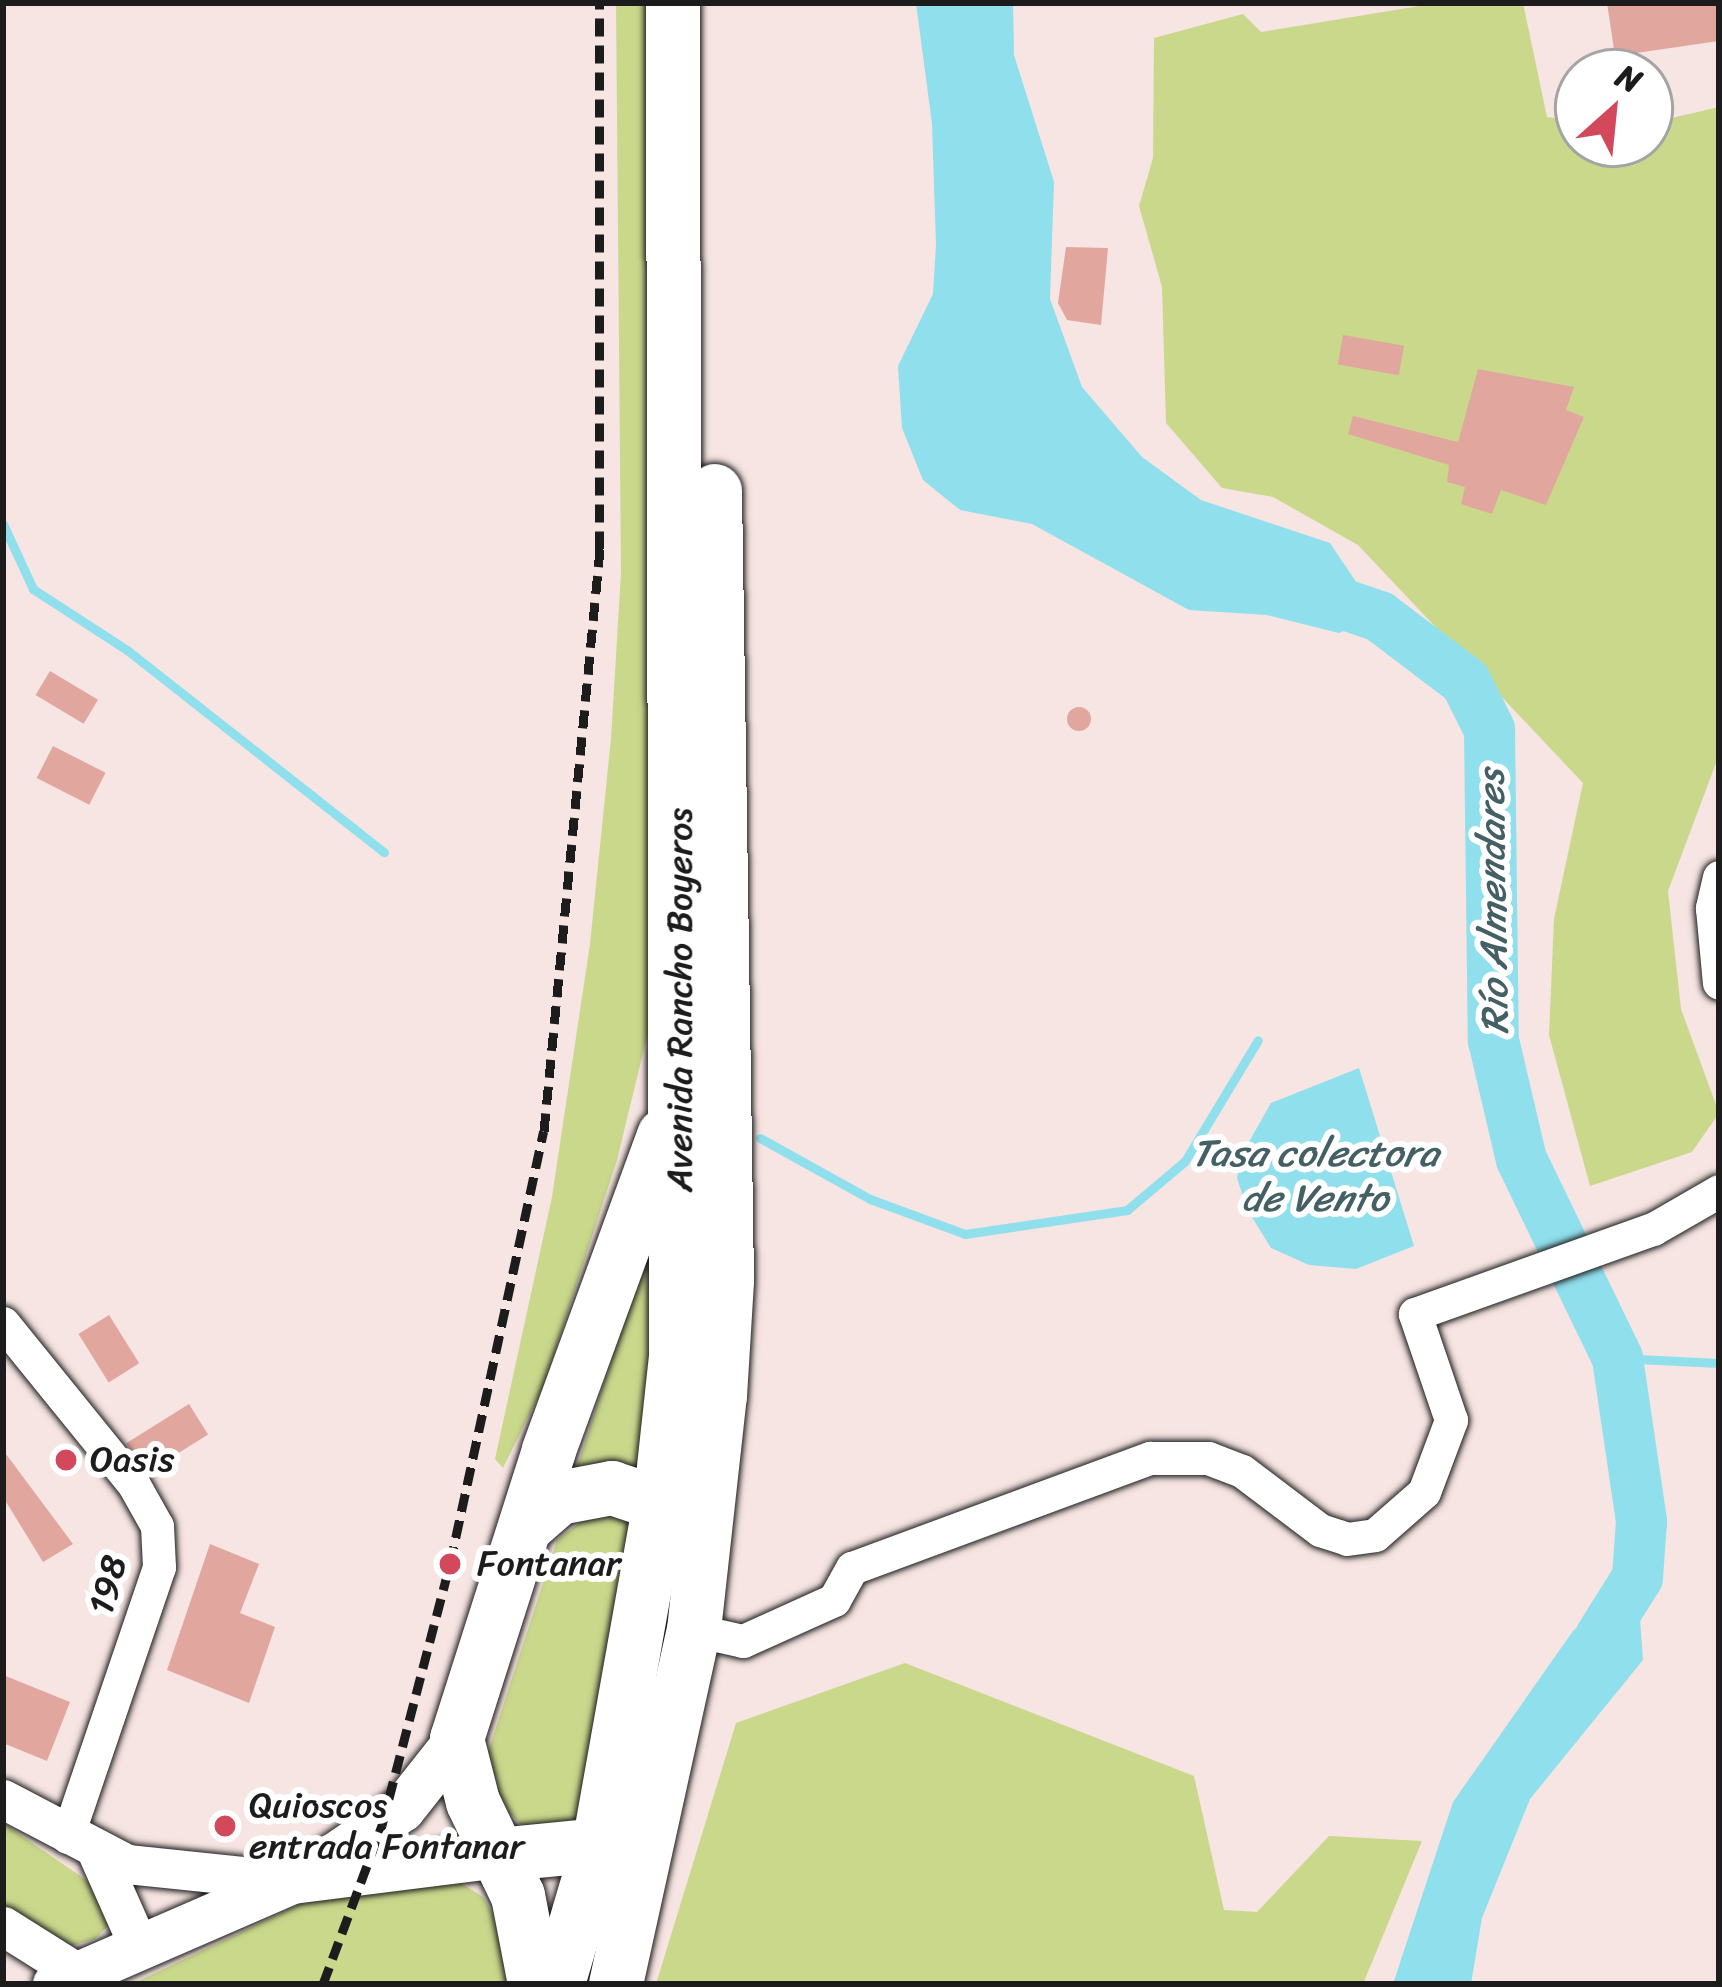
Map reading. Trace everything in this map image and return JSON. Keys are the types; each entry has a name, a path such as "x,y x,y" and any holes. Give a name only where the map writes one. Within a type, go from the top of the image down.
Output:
{"highway":[{"name":"Avenida Rancho Boyeros","path":"558,1984 599,1845 660,1504 681,1262 673,3"},
{"name":"Avenida Rancho Boyeros","path":"616,1984 697,1613 727,1280 709,3"},
{"path":"536,1984 524,1915 497,1855 457,1739 527,1526 651,1182 680,1026"},
{"path":"527,1526 559,1498 595,1488 628,1490 660,1504 682,1529 697,1613"},
{"path":"497,1855 599,1845 658,1804"}],"main road":[{"path":"66,1979 292,1881 403,1809 457,1739"},
{"path":"292,1881 497,1855"}],"street":[{"path":"1719,877 1712,908 1719,982"},
{"path":"697,1613 743,1641 824,1607 852,1568 1150,1458 1208,1458 1242,1471 1320,1530 1347,1540 1375,1535 1424,1492 1451,1420 1415,1314 1653,1228 1719,1191"},
{"name":"198","path":"3,1323 134,1485 157,1526 159,1567 81,1844"},
{"path":"3,1799 81,1844 160,1873 292,1881"},
{"path":"81,1844 138,1945"},
{"path":"3,1926 66,1979"}],"green space":[{"path":"616,3 650,3 652,1016 617,1160 544,1385 503,1468 495,1459 552,1197 590,944 611,738 621,573"},
{"path":"1438,3 1523,3 1547,117 1554,118 1554,168 1674,168 1674,117 1719,107 1719,755 1668,891 1681,1009 1719,1113 1692,1152 1590,1186 1549,1035 1554,919 1583,783 1358,545 1273,497 1222,488 1166,423 1162,287 1139,206 1153,158 1154,38 1243,14 1261,32"},
{"path":"652,1262 653,1468 574,1477 639,1274"},
{"path":"591,1514 635,1515 586,1832 545,1833 521,1824 497,1801 487,1755 557,1540"},
{"path":"905,1663 1194,1776 1224,1910 1257,1912 1329,1836 1422,1841 1363,1984 656,1984 736,1723"},
{"path":"3,1823 105,1893 112,1922 95,1939 71,1946 3,1911"},
{"path":"455,1879 483,1897 500,1926 510,1984 132,1984 317,1896"}],"water":[{"path":"916,3 1013,3 1014,55 1054,182 1050,299 1082,387 1142,457 1201,500 1330,543 1379,616 1339,633 1267,615 1189,610 1032,524 960,510 923,480 902,428 898,366 933,294 936,245 932,124"},
{"name":"Tasa colectora de Vento","path":"1359,1068 1414,1246 1356,1269 1309,1265 1271,1248 1247,1209 1237,1178 1242,1154 1271,1103"},
{"path":"1637,1577 1643,1660 1530,1799 1482,1918 1471,1984 1393,1984 1453,1802 1573,1631"}],"building":[{"path":"1607,3 1719,3 1719,41 1670,48 1614,48"},
{"path":"1066,247 1108,248 1101,325 1067,320 1058,303"},
{"path":"1343,335 1404,346 1399,375 1338,365"},
{"path":"1478,369 1574,387 1566,410 1584,417 1546,505 1501,490 1492,514 1461,504 1465,487 1447,482 1449,465 1348,434 1353,416 1458,442"},
{"path":"50,671 98,700 84,724 36,695"},
{"path":"1079,707 1091,719 1079,731 1067,719"},
{"path":"53,746 106,773 89,805 37,778"},
{"path":"109,1315 139,1363 109,1382 78,1334"},
{"path":"189,1404 208,1435 145,1474 126,1443"},
{"path":"3,1450 73,1544 43,1562 3,1497"},
{"path":"210,1544 259,1564 240,1613 275,1627 249,1703 167,1670"},
{"path":"3,1675 70,1702 47,1761 3,1743"}],"waterway":[{"path":"3,524 33,589 127,650 384,852"},
{"name":"Río Almendares","path":"1315,594 1379,616 1465,681 1489,729 1493,1040 1521,1159 1617,1358 1641,1521 1637,1577 1600,1636"},
{"path":"760,1138 870,1199 965,1234 1127,1210 1185,1161 1258,1040"},
{"path":"1617,1358 1719,1363"}],"railway":[{"path":"323,1984 382,1825 450,1564 544,1131 600,549 599,3"}],"place":[{"name":"Oasis","path":"66,1460"},
{"name":"Fontanar","path":"450,1564"},
{"name":"Quioscos entrada Fontanar","path":"225,1826"}]}
